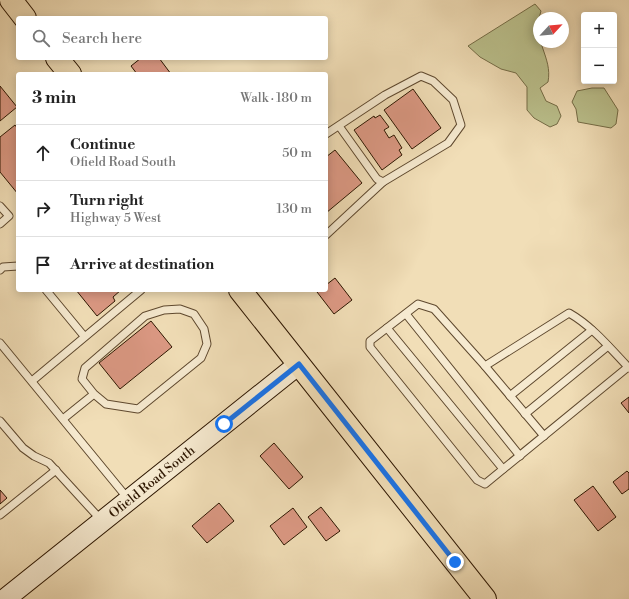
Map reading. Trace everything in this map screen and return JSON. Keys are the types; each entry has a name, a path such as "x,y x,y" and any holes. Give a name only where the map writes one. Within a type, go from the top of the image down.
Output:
{"main road":[{"path":"11,0 23,16"},
{"path":"59,60 68,72"},
{"path":"242,292 485,599"}],"street":[{"name":"Ofield Road South","path":"5,599 299,364"}],"lane":[{"path":"328,133 385,95 421,76 433,81 453,100 461,125 448,143 383,182 328,233"},
{"path":"339,126 377,179 383,182"},
{"path":"0,206 9,216 0,224"},
{"path":"0,270 3,267 16,266"},
{"path":"48,292 84,336"},
{"path":"32,381 139,292"},
{"path":"485,366 569,312 584,321 629,368 485,484 477,480 370,347 370,342 418,304 434,309 485,366 544,436"},
{"path":"180,309 194,314 204,328 207,344 202,358 138,409 106,404 94,394 82,379 85,368 145,316 164,310 180,309"},
{"path":"406,314 520,456"},
{"path":"387,328 504,469"},
{"path":"510,396 592,330"},
{"path":"0,342 129,500"},
{"path":"525,414 608,346"},
{"path":"63,419 94,394"},
{"path":"0,421 23,448 34,456 49,463 103,521"},
{"path":"0,515 56,470"}],"green space":[{"path":"535,4 541,11 533,12 533,48 543,48 548,64 549,73 548,82 540,88 546,101 557,106 561,116 557,124 550,127 534,118 527,110 527,87 516,73 501,69 480,57 468,46"},
{"path":"592,88 604,88 618,110 616,124 611,128 578,122 576,109 572,102 577,91"}],"building":[{"path":"138,60 160,60 170,72 136,72 131,66"},
{"path":"0,86 16,106 16,108 0,121"},
{"path":"413,89 441,128 412,149 384,110"},
{"path":"380,115 389,127 384,130 389,138 394,135 402,148 399,150 402,155 382,170 354,130 374,116 375,118"},
{"path":"15,125 16,126 16,192 0,172 0,137"},
{"path":"335,150 362,183 328,211 328,155"},
{"path":"335,278 352,300 334,314 317,292 328,292 328,283"},
{"path":"78,292 119,292 113,297 115,301 97,316"},
{"path":"151,321 172,347 120,389 99,363"},
{"path":"629,397 629,413 621,403"},
{"path":"274,443 303,477 289,489 260,456"},
{"path":"627,471 629,473 629,489 622,494 613,482"},
{"path":"593,486 616,517 598,531 574,500"},
{"path":"0,490 7,498 0,504"},
{"path":"219,503 234,521 207,543 192,526"},
{"path":"321,507 340,531 326,541 308,517"},
{"path":"293,508 307,527 284,545 270,526"}],"route":[{"path":"224,424 299,364 455,562"}]}
